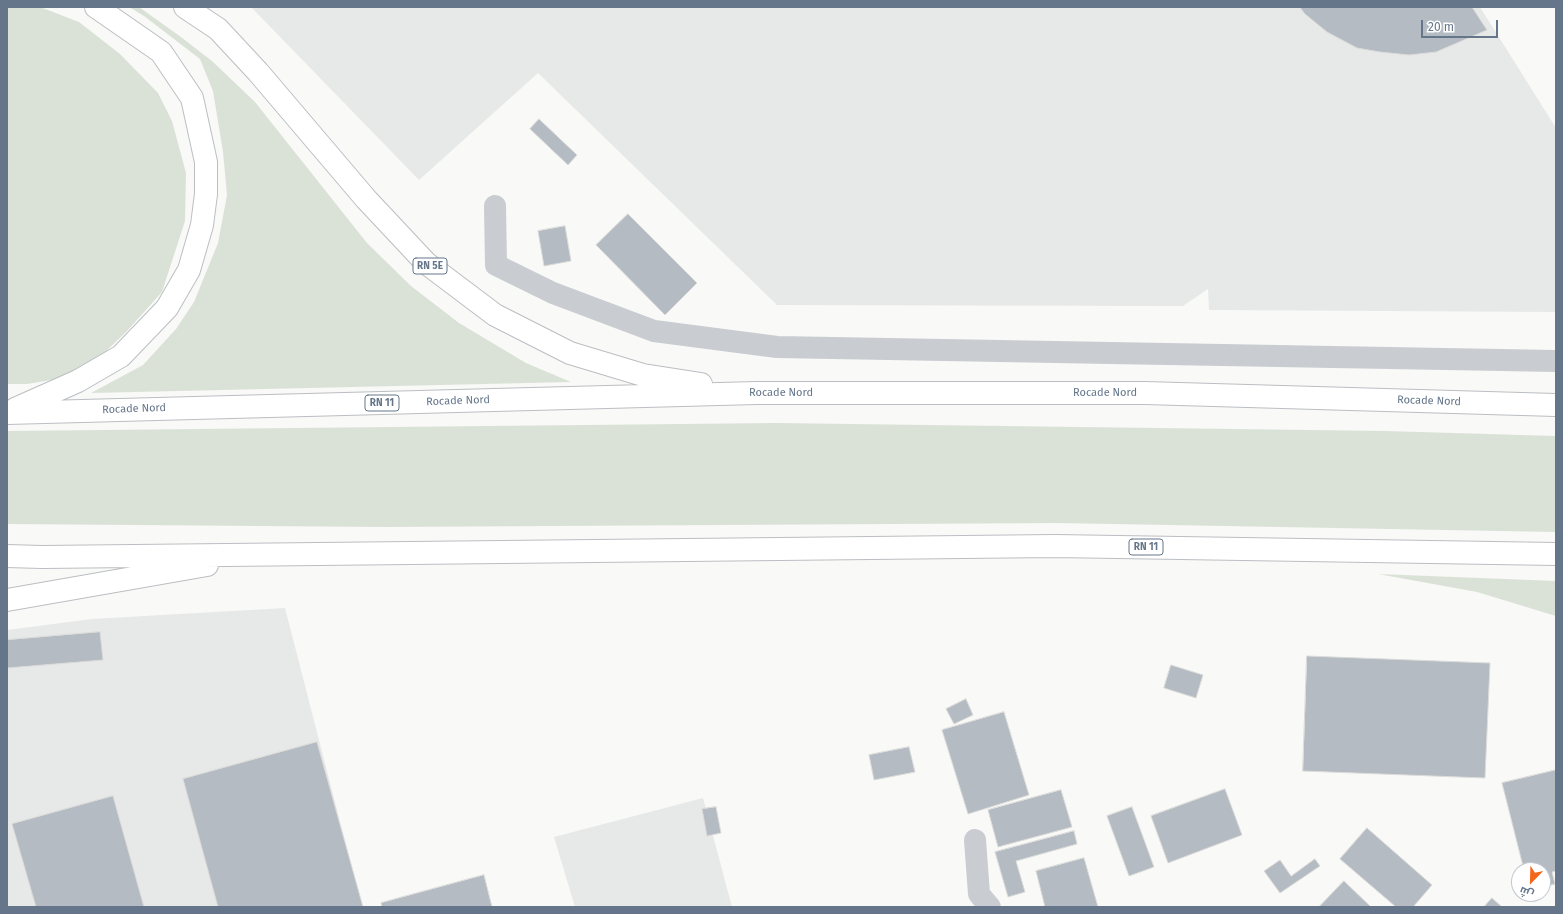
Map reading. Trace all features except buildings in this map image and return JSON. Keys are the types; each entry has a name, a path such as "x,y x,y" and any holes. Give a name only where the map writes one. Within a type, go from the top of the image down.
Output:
{"highway":[{"path":"7,412 78,381 121,356 167,308 189,270 202,225 206,194 206,162 192,98 161,52 96,7"},
{"name":"RN 5E","path":"185,7 218,29 258,72 366,199 426,263 495,315 570,353 643,375 757,393"},
{"name":"Rocade Nord","path":"7,412 757,393 1145,393 1556,405"},
{"name":"RN 11","path":"7,556 42,557 1056,546 1556,554"},
{"path":"7,600 268,554"}],"street":[{"path":"198,7 218,29"},
{"path":"495,206 496,265 553,293 654,331 777,347 1556,361"},
{"path":"975,840 979,894 990,907"}],"shaded area":[{"path":"7,7 40,7 79,22 120,54 158,93 172,121 186,173 185,221 162,292 127,331 102,355 63,378 27,384 7,384"},
{"path":"129,7 139,7 181,37 212,61 255,102 367,243 411,286 459,323 526,363 571,382 91,393 143,365 176,329 194,302 218,243 227,195 223,152 213,91 200,59 144,16"},
{"path":"251,7 1480,7 1556,128 1556,312 1209,310 1208,289 1183,306 777,305 538,73 419,180"},
{"path":"776,423 1385,431 1556,436 1556,532 1058,523 385,527 7,524 7,431"},
{"path":"1378,574 1556,581 1556,616 1477,592"},
{"path":"285,608 362,907 7,907 7,630 92,619"},
{"path":"703,798 732,907 575,907 554,837"}]}
